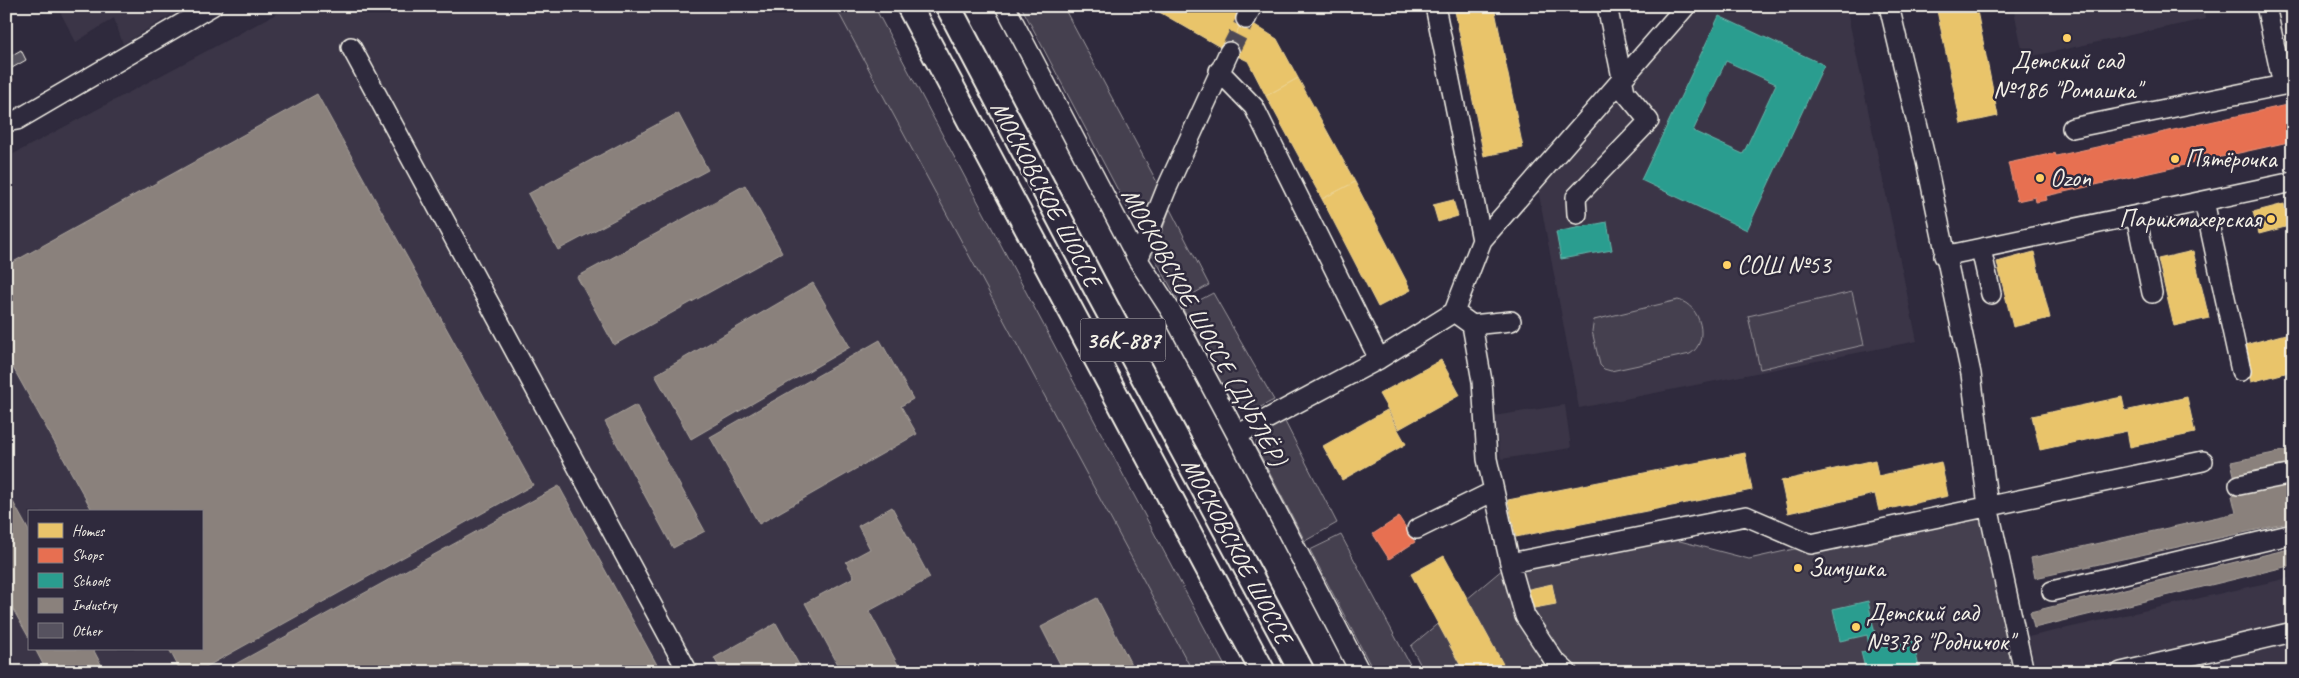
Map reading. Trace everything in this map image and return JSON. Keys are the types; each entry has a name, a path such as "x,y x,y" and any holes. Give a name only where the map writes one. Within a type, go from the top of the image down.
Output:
{"main road":[{"name":"МОСКОВСКОЕ ШОССЕ","path":"909,6 1263,672"},
{"name":"МОСКОВСКОЕ ШОССЕ","path":"930,6 1284,672"},
{"name":"МОСКОВСКОЕ ШОССЕ","path":"948,6 1099,294 1302,672"}],"street":[{"path":"6,122 17,120 212,6"},
{"name":"МОСКОВСКОЕ ШОССЕ (ДУБЛЁР)","path":"1005,6 1138,260 1171,311 1360,672"},
{"path":"1435,6 1482,240"},
{"path":"1577,214 1576,197 1649,121 1624,92 1606,6"},
{"path":"1237,435 1379,359 1454,312 1482,240 1686,6"},
{"path":"1889,6 1926,161 1944,256 1970,374 1988,506 2024,672"},
{"path":"2072,128 2288,84 2266,6"},
{"path":"351,47 688,672"},
{"path":"1138,260 1166,190 1229,52"},
{"path":"1219,72 1254,106 1379,359"},
{"path":"1944,256 2293,182"},
{"path":"2204,201 2241,371"},
{"path":"2136,216 2152,293"},
{"path":"1982,249 1991,294"},
{"path":"1454,312 1472,325 1511,321"},
{"path":"1472,325 1482,381 1487,459 1510,563 1525,616 1554,660 1567,672"},
{"path":"1510,563 1746,516 1811,544 2203,461"},
{"path":"2239,485 2293,474"},
{"path":"1417,529 1494,491"},
{"path":"2052,591 2293,534"},
{"path":"2121,672 2293,632"}],"shaded area":[{"path":"57,6 186,6 123,44 114,18 76,42"},
{"path":"291,6 835,6 1195,672 6,672 6,158"},
{"path":"835,6 874,6 1228,672 1193,672"},
{"path":"1021,6 1063,6 1159,186 1145,218 1140,220 1132,217"},
{"name":"СОШ №53","path":"1700,6 1846,6 1917,341 1579,408 1538,189"},
{"name":"Детский сад №186 \"Ромашка\"","path":"2013,6 2203,6 2205,19 2024,58"},
{"path":"1170,209 1209,285 1179,302 1153,255"},
{"path":"1852,292 1864,345 1760,369 1748,316"},
{"path":"1213,293 1274,400 1257,409 1248,411 1231,404 1183,309"},
{"path":"1678,300 1686,303 1692,309 1700,324 1700,341 1690,354 1611,371 1604,369 1600,365 1592,331 1594,320"},
{"path":"1565,405 1571,448 1501,459 1494,416"},
{"path":"1282,416 1337,523 1305,541 1256,447 1257,435"},
{"path":"1988,506 2024,672 1424,672 1411,646 1510,563 1653,534 1749,559"},
{"path":"1341,535 1414,672 1374,672 1310,550"},
{"path":"2293,577 2293,672 2036,672 2028,637"}],"building: Homes":[{"path":"1149,6 1224,6 1244,18 1227,51"},
{"path":"1454,6 1494,6 1523,148 1484,156"},
{"path":"1936,6 1976,6 1998,116 1961,124"},
{"path":"1244,18 1277,39 1298,78 1266,96 1248,61 1227,51"},
{"path":"1298,78 1355,182 1322,199 1266,96"},
{"path":"1355,182 1411,290 1378,307 1322,199"},
{"path":"1453,200 1458,216 1438,222 1433,205"},
{"name":"Парикмахерская","path":"2284,204 2289,226 2259,234 2253,212"},
{"path":"2193,251 2209,318 2174,326 2158,259"},
{"path":"2034,252 2050,318 2013,327 1997,262"},
{"path":"2293,332 2293,371 2251,382 2241,346"},
{"path":"1441,360 1460,395 1399,429 1379,394"},
{"path":"2122,397 2125,411 2187,397 2195,433 2130,447 2127,431 2040,450 2032,416"},
{"path":"1387,410 1406,444 1342,480 1323,446"},
{"path":"1745,453 1752,490 1516,537 1508,500"},
{"path":"1875,460 1878,476 1941,462 1948,496 1879,511 1875,494 1788,513 1781,481"},
{"path":"1444,556 1503,664 1488,672 1464,672 1411,574"},
{"path":"1552,584 1556,604 1529,609 1525,590"},
{"path":"1503,664 1506,672 1488,672"}],"building: Shops":[{"path":"6,68 13,80 6,84"},
{"path":"2291,104 2293,141 2046,196 2047,200 2036,202 2035,197 2017,201 2008,163 2055,153 2056,156"},
{"path":"1399,517 1415,542 1389,559 1373,534"}],"building: Schools":[{"path":"1719,16 1824,65 1747,230 1641,180","holes":["1726,61 1776,84 1743,154 1693,131"]},
{"path":"1607,222 1612,250 1561,259 1556,232"},
{"path":"1868,601 1878,648 1913,641 1920,672 1866,672 1861,652 1870,650 1867,635 1840,641 1833,609"}],"building: Industry":[{"path":"317,94 533,485 197,672 181,672 170,650 202,650 202,510 92,510 6,355 6,266"},
{"path":"678,113 708,170 558,250 528,194"},
{"path":"745,185 782,252 614,345 577,277"},
{"path":"813,283 850,347 691,439 655,375"},
{"path":"880,340 913,399 901,406 917,434 759,524 710,437"},
{"path":"636,405 705,531 673,548 605,422"},
{"path":"2293,449 2293,467 2235,479 2231,462"},
{"path":"2293,483 2293,522 2035,578 2031,558 2236,513 2232,496"},
{"path":"559,486 661,672 221,672"},
{"path":"6,489 28,529 28,636 6,597"},
{"path":"892,507 930,578 869,611 902,672 842,672 805,603 854,577 846,562 870,549 858,526"},
{"path":"2293,548 2293,565 2034,628 2030,612"},
{"path":"1097,598 1135,672 1064,672 1041,627"},
{"path":"776,623 803,672 722,672 714,658"},
{"path":"36,650 94,650 103,668 95,672 47,672"}],"building: Other":[{"path":"21,50 26,60 12,68 7,58"}],"tunnel":[{"path":"1229,52 1246,19"}],"place":[{"name":"Детский сад №186 \"Ромашка\"","path":"2067,38"},
{"name":"Пятёрочка","path":"2175,159"},
{"name":"Ozon","path":"2040,178"},
{"name":"Парикмахерская","path":"2271,219"},
{"name":"СОШ №53","path":"1727,265"},
{"name":"Зимушка","path":"1798,568"},
{"name":"Детский сад №378 \"Родничок\"","path":"1856,627"}]}
